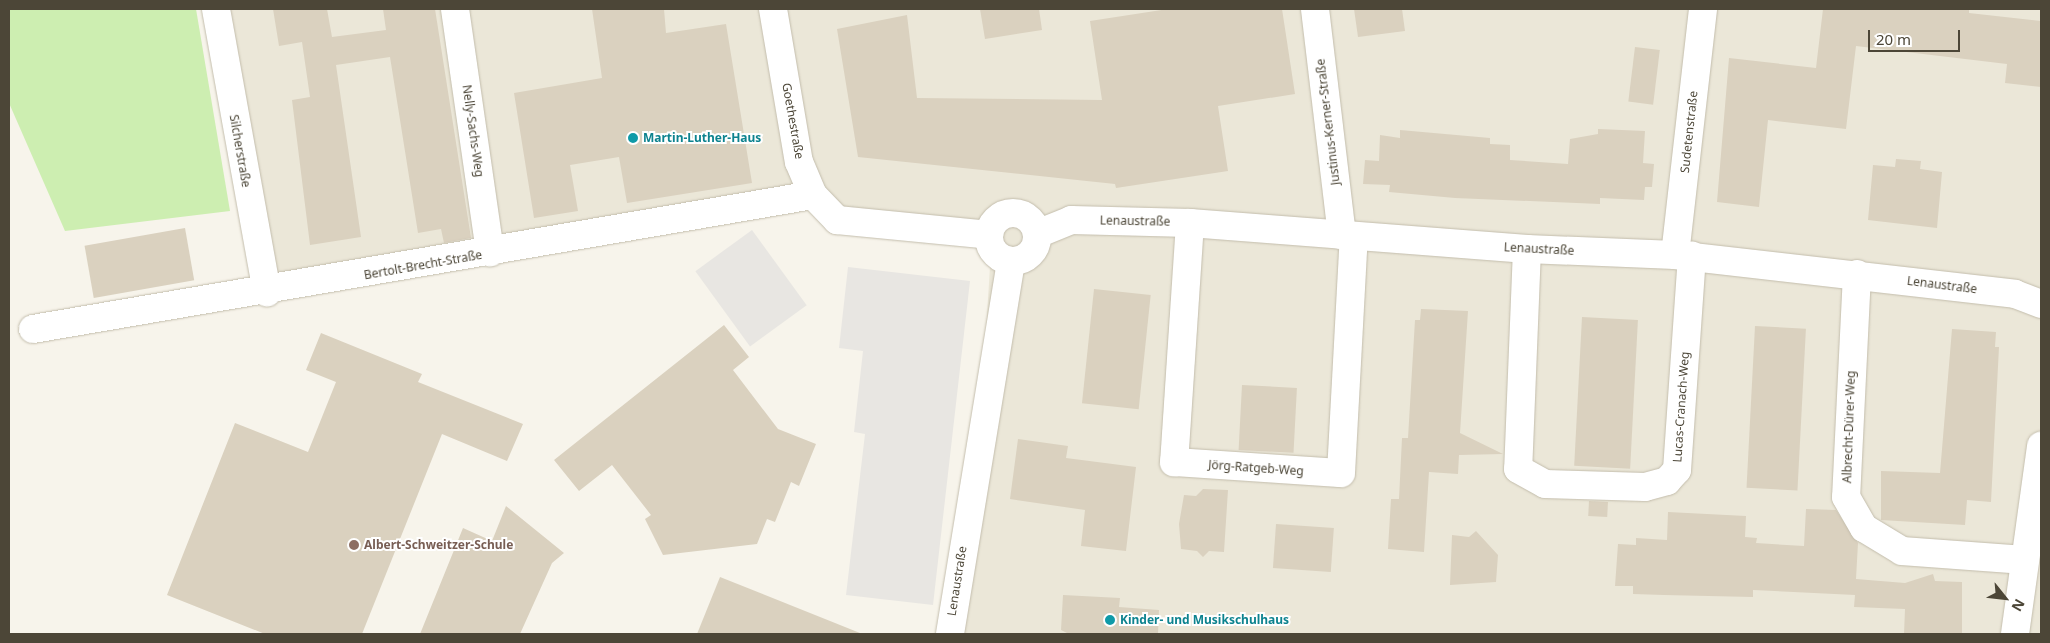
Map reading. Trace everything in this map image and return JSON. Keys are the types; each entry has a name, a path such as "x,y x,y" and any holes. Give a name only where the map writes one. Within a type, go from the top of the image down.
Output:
{"street":[{"name":"Silcherstraße","path":"216,9 267,292"},
{"name":"Nelly-Sachs-Weg","path":"455,9 490,253"},
{"name":"Goethestraße","path":"773,9 799,162 813,195 837,220 989,235"},
{"name":"Justinus-Kerner-Straße","path":"1315,9 1348,236"},
{"name":"Sudetenstraße","path":"1684,255 1702,9"},
{"name":"Bertolt-Brecht-Straße","path":"33,329 267,292 813,195"},
{"path":"1009,213 1024,215 1037,234 1030,254 1010,261 992,249 989,235 996,221 1009,213"},
{"name":"Lenaustraße","path":"1037,234 1071,220 1190,222 1527,249 1684,255 2015,294 2041,304"},
{"name":"Jörg-Ratgeb-Weg","path":"1190,222 1174,462 1341,473 1348,236"},
{"name":"Lucas-Cranach-Weg","path":"1527,249 1518,469 1545,484 1645,487 1667,481 1677,470 1684,255"},
{"name":"Lenaustraße","path":"950,634 1010,261"},
{"name":"Albrecht-Dürer-Weg","path":"1857,274 1846,497 1860,520 1881,542 1902,551 2025,560"},
{"path":"2015,634 2041,446"}],"shaded area":[{"path":"216,9 2041,9 2041,634 940,634 986,332 990,266 964,232 880,226 813,195 267,292"},
{"path":"752,230 807,305 750,346 695,271"},
{"path":"848,267 970,281 933,605 846,595 865,434 854,432 863,351 839,348"}],"green space":[{"path":"9,9 196,9 230,211 65,231 9,103"}],"building":[{"path":"273,9 327,9 332,37 386,30 383,9 435,9 471,238 444,243 441,229 418,233 390,57 336,65 361,237 310,245 292,100 310,97 302,42 279,46"},
{"name":"Martin-Luther-Haus","path":"592,9 664,9 666,33 726,24 752,183 627,203 619,157 570,165 578,211 534,218 514,93 602,78"},
{"path":"980,9 1039,9 1042,30 985,39"},
{"path":"1168,9 1282,9 1295,94 1218,106 1228,171 1116,188 1115,184 858,157 837,29 907,15 917,98 1102,100 1090,21"},
{"path":"1354,9 1402,9 1405,31 1358,37"},
{"path":"1823,9 1969,9 1969,13 2041,21 2041,87 2005,83 2007,64 1856,46 1846,129 1768,120 1759,207 1717,202 1729,58 1816,68"},
{"path":"1635,47 1660,50 1653,105 1628,102"},
{"path":"1598,129 1645,131 1643,163 1654,164 1652,187 1645,187 1644,200 1600,198 1600,204 1455,198 1389,192 1390,185 1363,184 1365,160 1379,161 1380,135 1400,138 1400,130 1490,138 1490,144 1510,145 1510,160 1568,164 1570,139 1598,134"},
{"path":"1896,159 1921,161 1920,169 1942,172 1937,228 1868,220 1873,165 1895,167"},
{"path":"185,228 194,280 94,298 85,246"},
{"path":"1094,289 1151,295 1139,409 1082,403"},
{"path":"1421,309 1468,311 1460,433 1503,454 1459,455 1458,474 1429,472 1424,552 1388,549 1391,499 1399,499 1402,438 1408,438 1415,320 1420,320"},
{"path":"1582,317 1638,320 1630,469 1574,466"},
{"path":"724,325 749,357 733,370 778,429 816,444 799,486 791,482 775,522 767,519 757,544 663,555 645,519 651,515 612,465 579,491 554,460"},
{"path":"1755,326 1806,329 1797,490 1747,488"},
{"path":"1952,329 1996,332 1995,347 1999,347 1991,502 1967,500 1965,525 1881,520 1881,471 1940,473"},
{"name":"Albert-Schweitzer-Schule","path":"321,333 422,374 418,382 523,424 507,461 442,434 362,634 265,634 167,595 235,423 308,452 336,382 306,370"},
{"path":"1242,385 1297,388 1294,453 1239,450"},
{"path":"1018,439 1068,446 1066,458 1136,467 1126,551 1081,546 1085,510 1010,499"},
{"path":"1203,489 1228,490 1224,552 1209,551 1203,557 1197,551 1181,549 1179,524 1184,495 1196,496"},
{"path":"1589,501 1608,502 1607,517 1588,516"},
{"path":"506,506 564,553 552,563 520,634 420,634 463,528 492,541"},
{"path":"1806,509 1836,510 1858,543 1856,579 1905,583 1933,574 1935,581 1962,582 1962,634 1904,634 1905,609 1854,607 1855,595 1753,590 1753,597 1633,594 1633,586 1615,586 1618,544 1636,545 1636,538 1667,540 1668,512 1746,516 1745,537 1757,538 1756,543 1804,546"},
{"path":"1276,524 1334,528 1331,572 1273,568"},
{"path":"1476,531 1498,555 1496,582 1450,585 1452,535 1469,537"},
{"path":"720,577 860,633 697,634"},
{"name":"Kinder- und Musikschulhaus","path":"1063,595 1120,598 1119,607 1159,610 1158,634 1069,634 1061,630"}],"place":[{"name":"Martin-Luther-Haus","path":"633,138"},
{"name":"Albert-Schweitzer-Schule","path":"354,545"},
{"name":"Kinder- und Musikschulhaus","path":"1110,620"}]}
